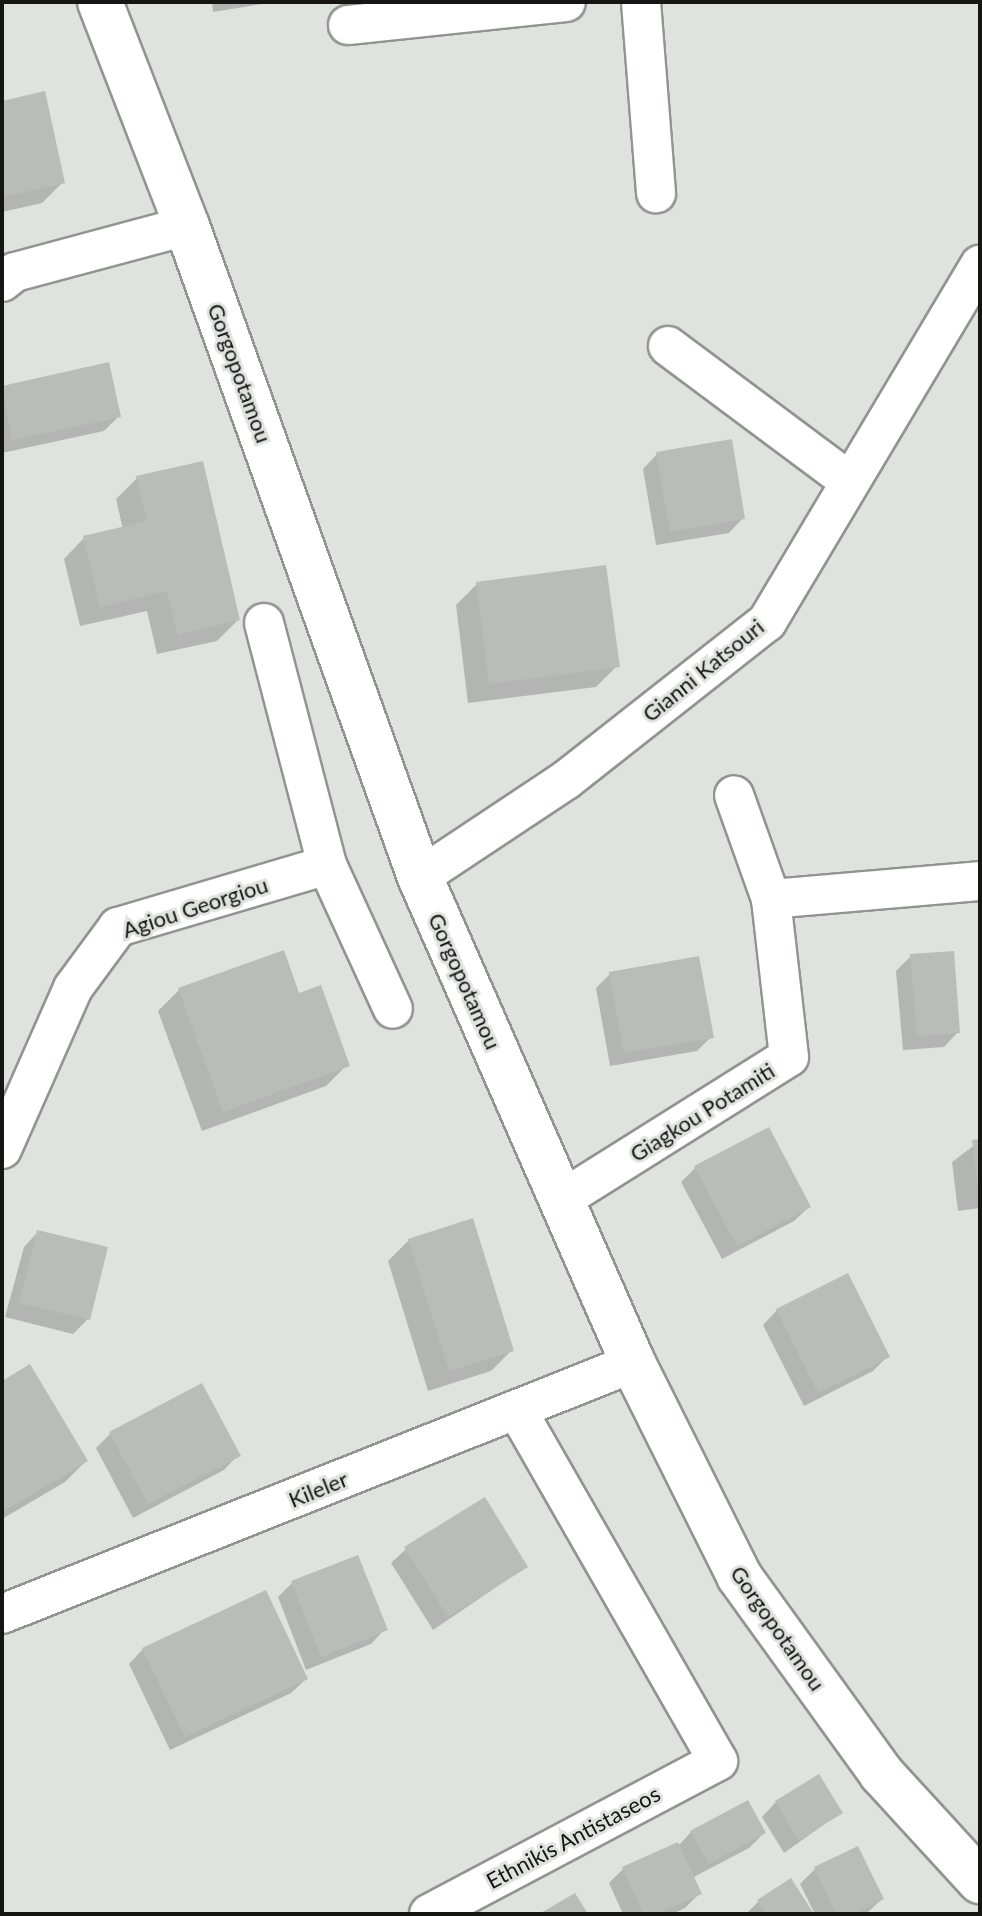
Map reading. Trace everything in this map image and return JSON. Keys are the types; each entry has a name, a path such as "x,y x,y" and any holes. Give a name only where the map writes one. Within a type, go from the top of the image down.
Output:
{"street":[{"name":"Gorgopotamou","path":"100,2 187,226 420,877 633,1363 739,1576 881,1773 980,1881"},
{"path":"348,25 566,2"},
{"path":"641,2 656,193"},
{"path":"2,282 15,272 187,226"},
{"name":"Gianni Katsouri","path":"420,877 566,780 767,622 849,481 964,318 980,265"},
{"path":"668,346 849,481"},
{"path":"264,623 327,865 393,1009"},
{"name":"Giagkou Potamiti","path":"561,1200 789,1057 771,899 734,795"},
{"name":"Agiou Georgiou","path":"2,1149 73,988 118,927 327,865"},
{"path":"771,899 980,881"},
{"name":"Kileler","path":"2,1614 633,1363"},
{"name":"Ethnikis Antistaseos","path":"429,1914 718,1761 517,1410"}],"building":[{"path":"45,91 65,183 2,197 2,101"},
{"path":"109,362 121,417 12,440 2,386"},
{"path":"732,439 745,519 670,532 656,452"},
{"path":"203,461 240,620 178,635 167,591 100,607 83,536 147,521 136,476"},
{"path":"606,565 620,667 489,684 476,582"},
{"path":"284,950 299,993 321,985 350,1066 223,1112 178,988"},
{"path":"954,951 960,1033 917,1036 910,954"},
{"path":"699,956 714,1038 624,1053 609,972"},
{"path":"769,1127 811,1207 737,1246 694,1166"},
{"path":"980,1139 980,1189 978,1189 972,1140"},
{"path":"473,1218 514,1351 449,1371 408,1239"},
{"path":"37,1230 108,1247 90,1320 19,1303"},
{"path":"848,1273 890,1357 818,1393 776,1309"},
{"path":"30,1364 88,1461 4,1511 2,1381"},
{"path":"202,1383 241,1456 148,1504 109,1432"},
{"path":"485,1497 528,1567 448,1617 404,1547"},
{"path":"358,1555 388,1630 321,1657 291,1581"},
{"path":"266,1590 308,1679 185,1737 142,1648"},
{"path":"819,1774 843,1813 799,1840 775,1801"},
{"path":"748,1800 766,1833 709,1864 690,1831"},
{"path":"678,1842 702,1894 657,1914 643,1914 622,1867"},
{"path":"858,1846 884,1899 854,1914 836,1914 814,1867"},
{"path":"791,1878 814,1914 767,1914 757,1900"},
{"path":"575,1893 588,1914 539,1914"}]}
